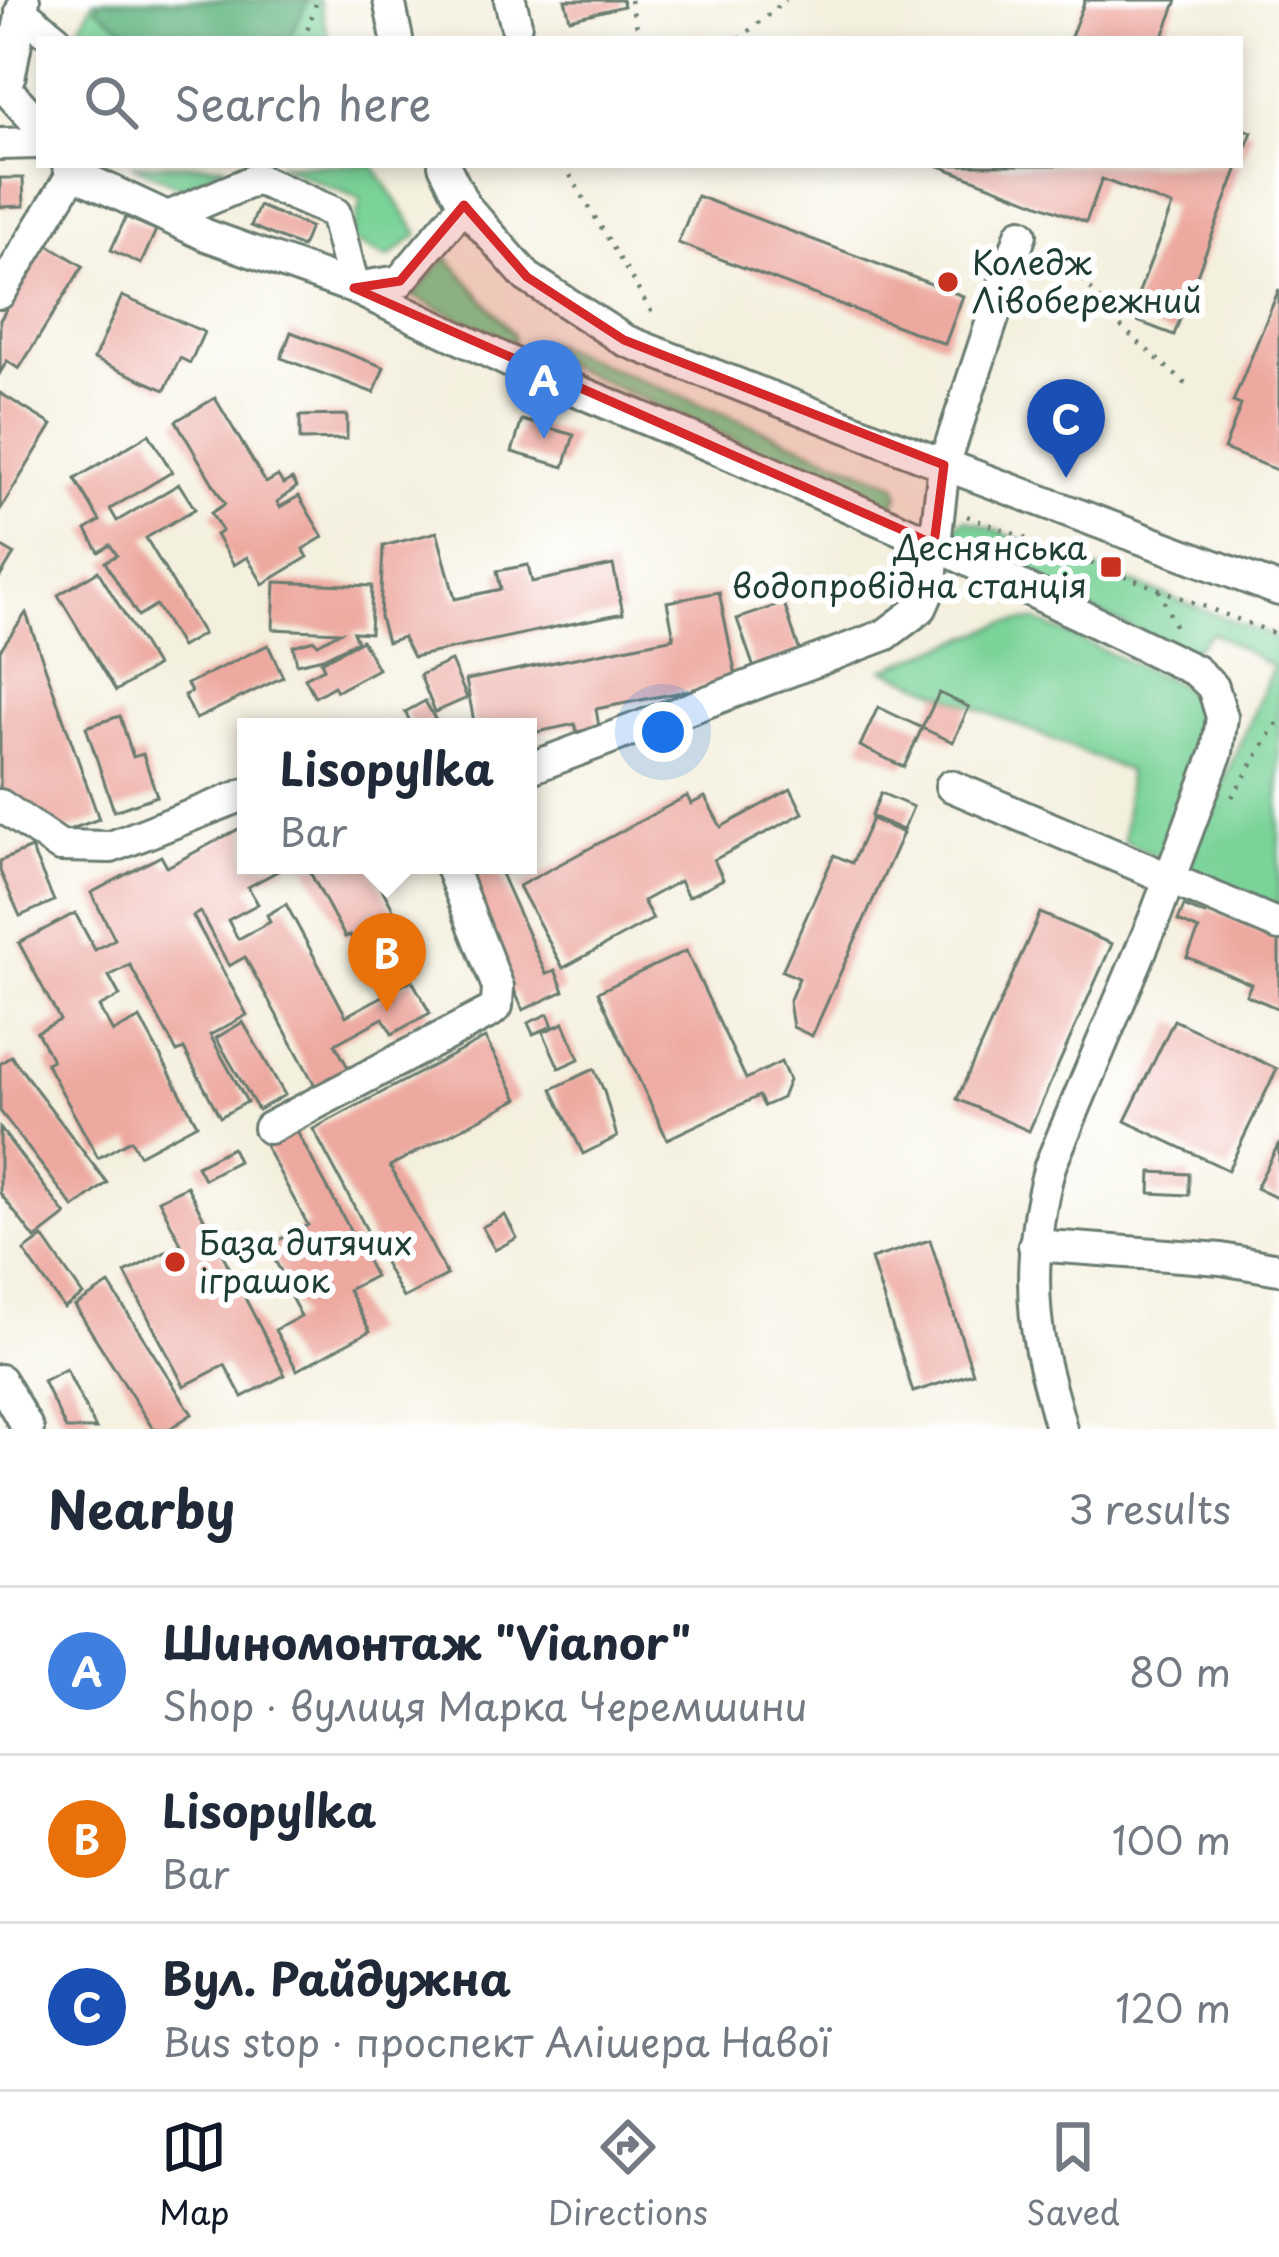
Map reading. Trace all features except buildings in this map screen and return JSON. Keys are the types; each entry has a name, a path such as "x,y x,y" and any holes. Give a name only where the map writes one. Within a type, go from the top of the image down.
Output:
{"street":[{"path":"389,0 396,36"},
{"path":"22,6 53,36"},
{"path":"22,6 4,86 36,122"},
{"path":"0,144 36,143"},
{"path":"445,168 464,205 526,278 624,340 1279,590"},
{"path":"0,293 70,169 206,235 354,288 529,371 934,544 1196,671 1214,687 1222,717 1217,752 1155,917 1050,1166 1042,1197 1034,1276 1040,1344 1061,1429"},
{"path":"168,218 257,179 335,213 354,288"},
{"path":"354,288 400,281 464,205"},
{"path":"537,767 885,635 921,608 930,588 944,465 1022,234"},
{"path":"951,786 1279,925"},
{"path":"0,805 60,847 111,848 237,798"},
{"path":"269,1128 497,1006 498,987 454,874"},
{"path":"1034,1245 1221,1259 1279,1269"},
{"path":"0,1380 28,1429"}],"path":[{"path":"302,36 317,0"},
{"path":"630,0 639,36"},
{"path":"743,36 786,0"},
{"path":"566,168 655,317"},
{"path":"1022,234 1065,257 1120,326 1188,386"},
{"path":"939,506 1279,635"}],"highlighted area":[{"path":"464,205 527,277 624,340 944,465 934,544 354,288 400,281"}],"green space":[{"path":"94,0 319,0 328,36 70,36"},
{"path":"100,0 308,0 290,36 136,36 96,8"},
{"path":"139,168 220,168 183,188"},
{"path":"285,168 375,168 418,234 388,258 351,240 361,199"},
{"path":"447,257 513,334 514,343 412,296"},
{"path":"542,340 896,484 899,495 894,504 879,504 532,350"},
{"path":"966,519 1279,639 1279,911 1185,870 1273,667 1212,632 1188,654 952,545 948,530"},
{"path":"1035,620 1180,685 1204,714 1210,740 1168,852 1158,857 1124,841 1128,771 884,669 1005,623"}],"place":[{"name":"Коледж Лівобережний","path":"948,282"},
{"name":"Шиномонтаж \"Vianor\"","path":"544,439"},
{"name":"Вул. Райдужна","path":"1066,478"},
{"name":"Деснянська водопровідна станція","path":"1111,567"},
{"name":"Lisopylka","path":"387,1012"},
{"name":"База дитячих іграшок","path":"175,1262"}]}
